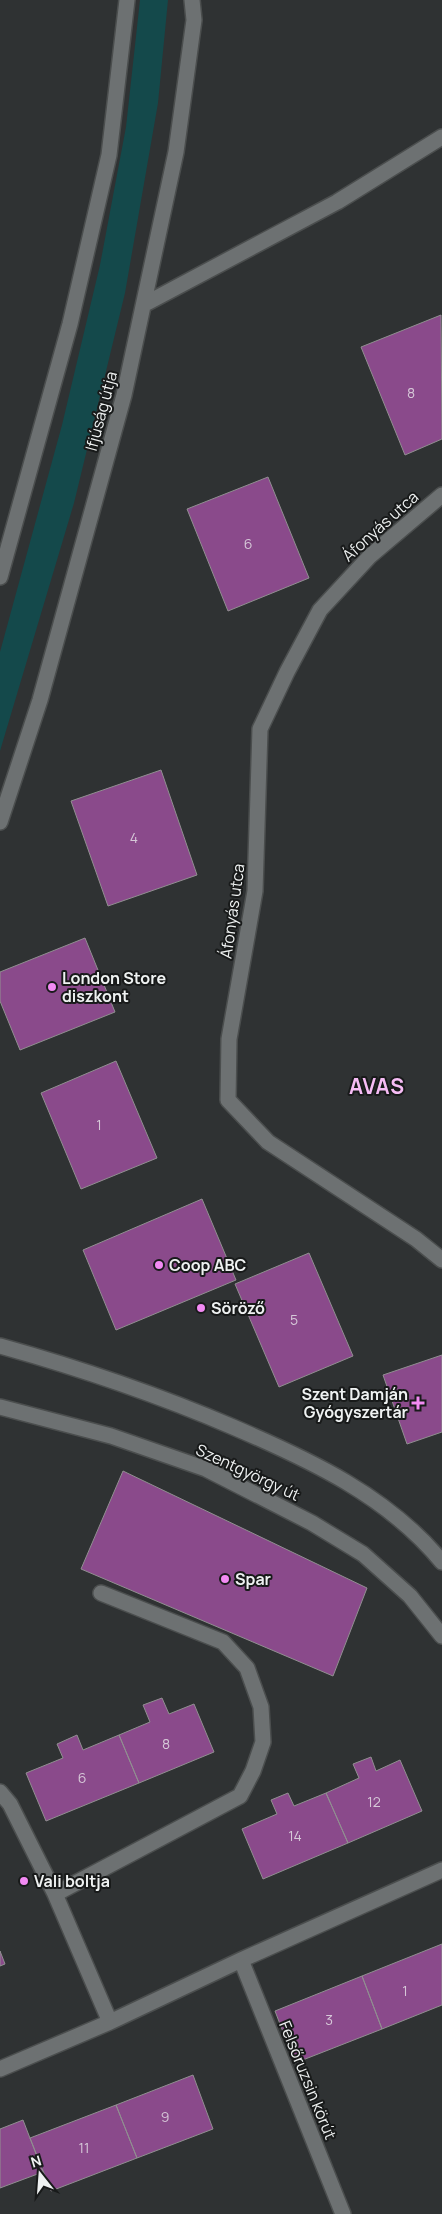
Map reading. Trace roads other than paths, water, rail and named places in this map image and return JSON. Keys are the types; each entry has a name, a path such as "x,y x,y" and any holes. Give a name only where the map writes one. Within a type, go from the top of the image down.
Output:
{"street":[{"path":"0,577 70,324 109,155 127,0"},
{"name":"Ifjúság útja","path":"0,822 40,700 124,395 176,152 194,20 192,0"},
{"path":"145,304 337,202 442,137"},
{"name":"Áfonyás utca","path":"442,495 370,556 320,610 287,672 260,729 255,891 229,1039 228,1100 268,1142 416,1239 442,1260"},
{"path":"0,1346 174,1401 284,1448 340,1477 378,1502 432,1550 442,1562"},
{"name":"Szentgyörgy út","path":"0,1407 111,1436 206,1469 312,1523 363,1554 410,1596 442,1636"},
{"path":"55,1894 240,1796 253,1771 263,1742 261,1707 247,1668 223,1642 101,1593"},
{"path":"0,1792 10,1804 55,1894 110,2022"},
{"path":"0,2069 110,2022 241,1960 442,1870"},
{"name":"Felsőruzsin körút","path":"241,1960 343,2214"}],"place":[{"name":"London Store diszkont","path":"52,987"},
{"name":"Coop ABC","path":"159,1265"},
{"name":"Söröző","path":"201,1308"},
{"name":"Szent Damján Gyógyszertár","path":"418,1403"},
{"name":"Spar","path":"225,1579"},
{"name":"Vali boltja","path":"24,1881"}],"district":[{"name":"AVAS","path":"377,1087"}]}
